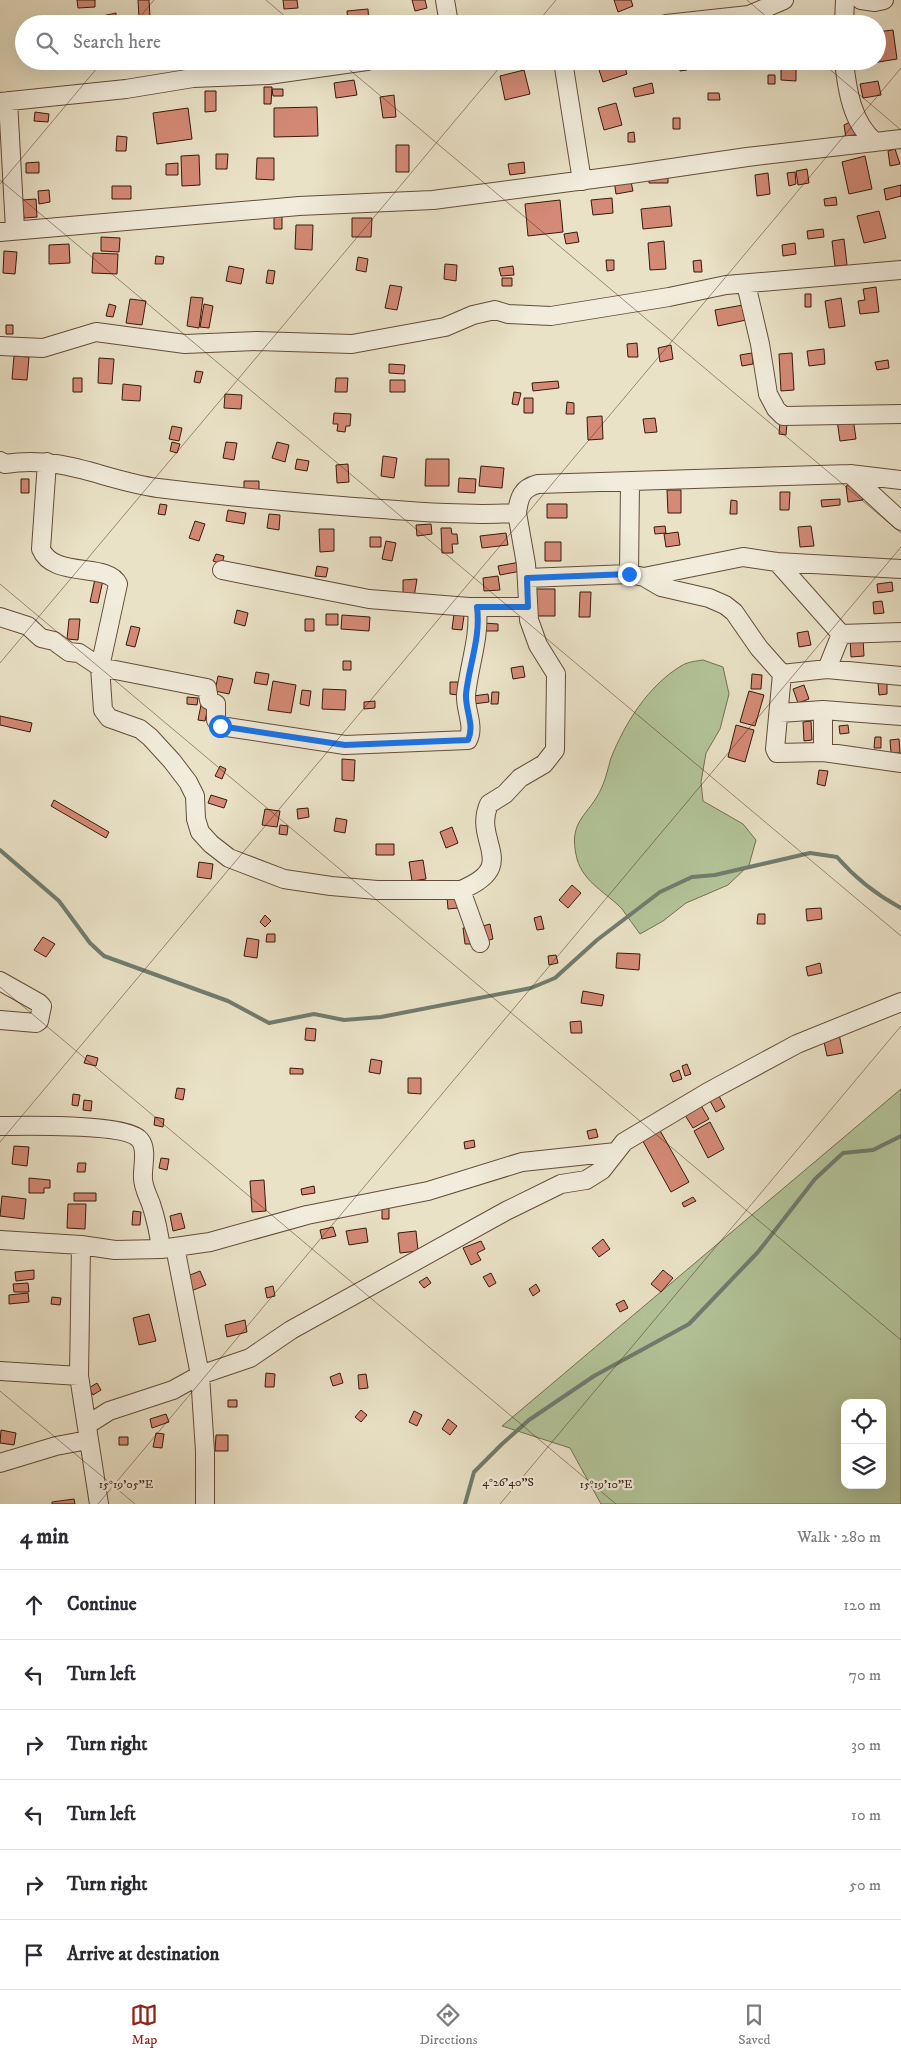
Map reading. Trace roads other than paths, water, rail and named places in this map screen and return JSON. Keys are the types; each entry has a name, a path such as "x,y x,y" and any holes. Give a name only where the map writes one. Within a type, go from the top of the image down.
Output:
{"street":[{"path":"445,0 448,15"},
{"path":"749,15 784,0"},
{"path":"844,0 844,15"},
{"path":"861,0 875,2 884,0"},
{"path":"303,70 268,75 193,78 4,102 7,230 52,229 299,206 433,200 582,181 747,156 901,139"},
{"path":"564,70 582,181"},
{"path":"846,70 852,105 859,125 864,133 875,142"},
{"path":"0,346 43,348 91,332 185,344 257,341 352,344 446,327 473,315 495,310 508,314 551,316 669,297 697,289 901,270"},
{"path":"746,284 760,344 768,394 776,409 783,416 901,414"},
{"path":"0,460 5,464 47,462 66,464 154,487 193,492 464,515 517,513"},
{"path":"47,462 41,549 44,556 48,560 76,570 108,574 118,584 100,667 103,710 110,718 140,729 158,744 188,782 195,796 196,819 200,832 229,858 284,879 376,890 461,890 473,885 489,873 492,862 486,821 489,804 505,794 520,778 544,764 555,750 556,674 532,633 528,607 527,578 517,513 520,497 526,489 531,486 630,483 736,476 850,474 901,480"},
{"path":"850,474 901,521"},
{"path":"630,483 636,576"},
{"path":"527,578 636,576 743,557 777,562 901,569"},
{"path":"777,562 841,634"},
{"path":"222,570 369,599 477,607 528,607"},
{"path":"636,576 662,587 709,598 725,605 734,612 759,648 782,674 780,713 775,749 777,753 823,752 901,763"},
{"path":"0,617 28,626 40,638 54,641 70,652 78,653 100,667 207,688 209,700 216,704 216,720 220,726 345,745 468,740 471,732 466,696 477,643 477,607"},
{"path":"841,634 901,632"},
{"path":"826,669 841,634"},
{"path":"782,674 826,669 901,676"},
{"path":"780,713 823,710 901,716"},
{"path":"823,710 823,752"},
{"path":"461,890 480,943"},
{"path":"0,981 42,1006 39,1021 36,1023 0,1020"},
{"path":"0,1463 56,1446 88,1432 109,1411 174,1390 200,1375 250,1358 291,1330 506,1211 561,1184 586,1180 602,1170 624,1142 708,1092 797,1044 901,1002"},
{"path":"0,1126 115,1130 135,1136 141,1141 144,1151 143,1179 168,1248 200,1375 206,1451 205,1504"},
{"path":"0,1240 81,1245 114,1250 168,1248 228,1237 307,1215 428,1191 522,1162 616,1152"},
{"path":"81,1245 79,1376 99,1504"},
{"path":"0,1371 79,1376"}],"waterway":[{"path":"0,850 59,901 90,943 104,956 228,1001 269,1023 314,1014 344,1020 381,1017 531,988 555,978 597,940 660,892 692,877 715,875 810,853 837,857 866,886 901,908"},
{"path":"465,1504 474,1472 529,1420 594,1376 689,1324 758,1252 815,1179 843,1153 873,1150 901,1136"}]}
